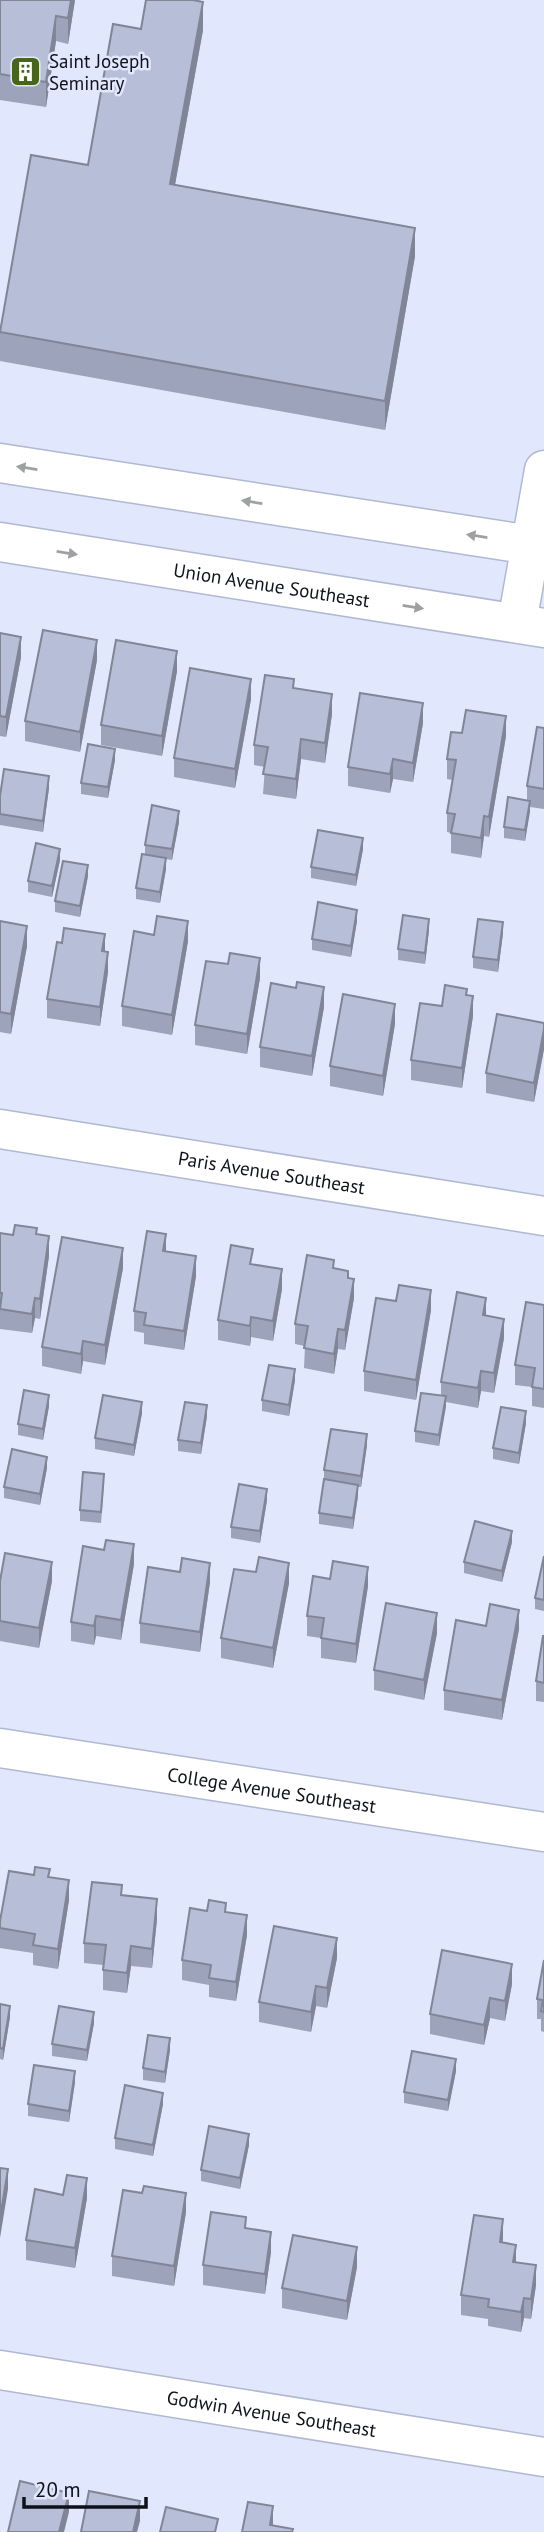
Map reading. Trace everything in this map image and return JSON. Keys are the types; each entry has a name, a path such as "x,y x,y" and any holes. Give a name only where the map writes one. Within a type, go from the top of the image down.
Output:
{"street":[{"path":"0,463 538,546"},
{"path":"531,626 544,470"},
{"name":"Union Avenue Southeast","path":"0,542 531,626"},
{"name":"Paris Avenue Southeast","path":"0,1129 544,1216"},
{"name":"College Avenue Southeast","path":"0,1748 544,1832"},
{"name":"Godwin Avenue Southeast","path":"0,2370 544,2457"}],"building":[{"name":"Saint Joseph Seminary","path":"0,0 71,0 68,18 56,16 46,82 0,74"},
{"path":"146,0 203,2 170,184 415,228 385,401 0,332 31,155 88,165 113,24 141,29"},
{"path":"43,630 97,640 80,732 25,721"},
{"path":"0,633 21,637 6,717 0,716"},
{"path":"116,640 177,651 162,736 101,725"},
{"path":"190,668 251,679 235,769 174,758"},
{"path":"265,675 294,679 293,688 332,694 325,743 301,739 296,779 263,774 268,747 254,745"},
{"path":"360,693 423,703 413,763 393,759 390,774 348,767"},
{"path":"466,710 506,716 489,817 484,816 481,838 451,833 455,814 447,813 456,760 447,759 451,732 462,733"},
{"path":"537,727 544,728 544,789 527,786"},
{"path":"88,744 115,749 108,787 81,783"},
{"path":"4,769 49,776 43,821 0,814"},
{"path":"508,797 530,801 525,830 504,827"},
{"path":"152,805 179,811 172,849 145,845"},
{"path":"318,830 363,838 356,875 311,867"},
{"path":"36,843 60,849 52,886 28,881"},
{"path":"142,854 166,858 160,892 136,888"},
{"path":"63,861 88,865 80,906 55,901"},
{"path":"318,902 357,910 351,946 312,939"},
{"path":"403,915 429,919 425,953 398,949"},
{"path":"157,916 188,921 172,1015 122,1006 134,931 154,935"},
{"path":"478,919 503,922 498,960 473,957"},
{"path":"0,921 27,926 11,1014 0,1012"},
{"path":"64,928 105,934 102,951 108,952 100,1007 47,999 57,942 62,943"},
{"path":"230,953 260,958 247,1034 195,1025 206,961 228,964"},
{"path":"297,982 324,987 312,1056 260,1047 271,983 296,988"},
{"path":"445,985 467,989 466,995 473,996 462,1068 411,1060 420,1003 442,1006"},
{"path":"343,994 395,1004 383,1076 330,1066"},
{"path":"497,1014 544,1023 534,1083 486,1073"},
{"path":"15,1225 37,1228 36,1234 49,1236 40,1299 35,1298 32,1314 0,1309 0,1233 13,1235"},
{"path":"147,1231 166,1234 163,1251 196,1256 184,1331 144,1325 146,1313 134,1311"},
{"path":"62,1237 123,1248 105,1345 83,1341 81,1354 42,1347"},
{"path":"231,1245 253,1249 250,1264 282,1269 273,1321 251,1317 250,1326 218,1320"},
{"path":"307,1255 334,1260 333,1268 348,1271 348,1278 354,1279 345,1330 338,1329 334,1354 304,1348 308,1326 295,1324"},
{"path":"399,1285 431,1290 416,1380 364,1371 376,1298 396,1301"},
{"path":"457,1292 486,1298 483,1315 504,1319 494,1373 481,1371 478,1388 441,1382"},
{"path":"526,1302 544,1305 544,1389 532,1387 535,1368 515,1365"},
{"path":"269,1365 295,1369 289,1405 262,1400"},
{"path":"24,1390 49,1395 43,1429 18,1424"},
{"path":"421,1393 446,1396 439,1435 415,1431"},
{"path":"103,1395 142,1402 134,1445 95,1438"},
{"path":"185,1402 207,1405 201,1443 178,1440"},
{"path":"501,1407 526,1411 519,1453 493,1448"},
{"path":"331,1429 367,1434 361,1476 324,1470"},
{"path":"12,1449 47,1457 40,1494 4,1487"},
{"path":"83,1472 104,1474 101,1512 80,1510"},
{"path":"324,1479 358,1485 353,1518 319,1513"},
{"path":"239,1484 267,1489 260,1531 231,1527"},
{"path":"475,1521 512,1531 502,1571 464,1562"},
{"path":"106,1540 134,1544 121,1620 96,1616 94,1626 71,1622 83,1546 104,1550"},
{"path":"5,1553 52,1562 39,1628 0,1621 0,1581"},
{"path":"544,1556 544,1600 535,1598"},
{"path":"259,1557 289,1563 273,1648 221,1638 234,1569 256,1572"},
{"path":"182,1558 210,1563 200,1632 140,1623 148,1567 180,1572"},
{"path":"333,1561 368,1567 356,1644 321,1638 324,1618 307,1616 313,1576 330,1579"},
{"path":"386,1603 437,1613 424,1680 374,1670"},
{"path":"490,1604 519,1610 502,1700 444,1690 456,1620 486,1626"},
{"path":"544,1636 544,1683 536,1681"},
{"path":"35,1867 50,1869 48,1877 69,1880 58,1949 33,1945 35,1934 0,1928 9,1871 34,1875"},
{"path":"92,1882 122,1885 121,1895 157,1899 152,1949 131,1946 127,1973 103,1970 106,1945 84,1943"},
{"path":"209,1900 226,1903 225,1912 247,1915 236,1982 209,1978 211,1965 182,1960 190,1908 207,1911"},
{"path":"274,1926 337,1938 327,1988 316,1986 311,2012 259,2002"},
{"path":"442,1950 512,1964 505,2001 490,1998 484,2025 430,2014"},
{"path":"544,1960 544,2012 541,2011 543,2000 537,1999"},
{"path":"0,2004 10,2006 3,2049 0,2048"},
{"path":"59,2006 94,2012 87,2050 52,2044"},
{"path":"148,2035 170,2038 165,2072 143,2068"},
{"path":"412,2051 456,2059 448,2100 404,2092"},
{"path":"34,2065 75,2071 69,2111 28,2104"},
{"path":"125,2085 163,2093 153,2145 115,2138"},
{"path":"209,2126 249,2134 240,2178 201,2170"},
{"path":"0,2168 8,2169 0,2218"},
{"path":"67,2175 87,2178 75,2248 26,2240 35,2189 63,2195"},
{"path":"144,2186 186,2193 174,2266 112,2256 123,2190 142,2193"},
{"path":"211,2212 246,2217 245,2228 271,2232 265,2274 203,2265"},
{"path":"474,2215 503,2219 500,2242 516,2245 513,2262 536,2265 531,2299 524,2298 521,2312 488,2307 489,2299 461,2295"},
{"path":"293,2235 357,2247 347,2301 282,2288"},
{"path":"20,2481 69,2493 59,2532 8,2532"},
{"path":"89,2491 140,2501 133,2532 81,2532"},
{"path":"248,2502 273,2506 270,2525 293,2529 292,2532 242,2532"},
{"path":"166,2507 218,2519 215,2532 160,2532"}],"place":[{"name":"Saint Joseph Seminary","path":"26,72"}]}
